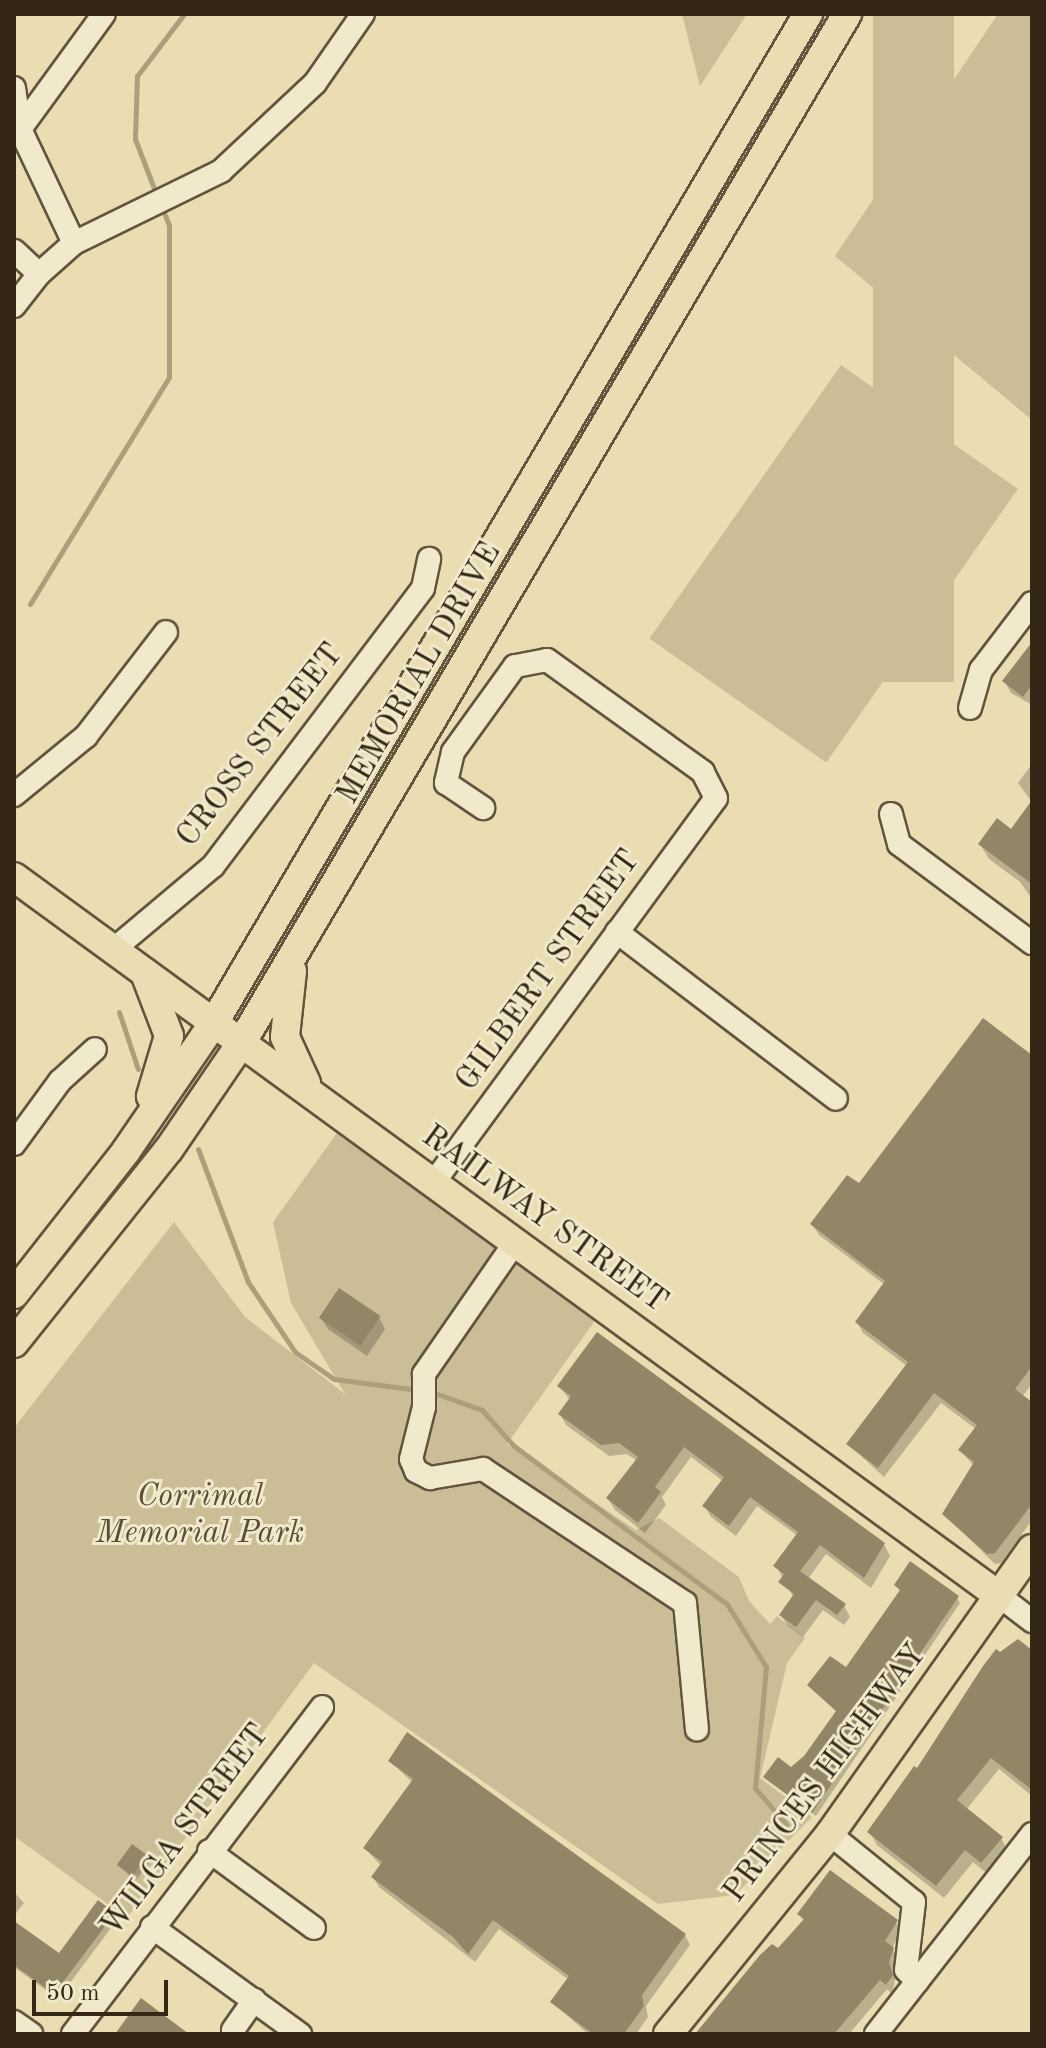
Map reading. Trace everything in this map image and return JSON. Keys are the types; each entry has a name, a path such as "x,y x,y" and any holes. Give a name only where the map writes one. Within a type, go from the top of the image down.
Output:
{"main road":[{"name":"MEMORIAL DRIVE","path":"14,1294 126,1151 215,1021 808,14"},
{"name":"MEMORIAL DRIVE","path":"14,1343 160,1160 242,1042 847,14"},
{"name":"RAILWAY STREET","path":"14,877 998,1595"},
{"path":"298,947 286,992 285,1037 294,1066 318,1098"},
{"path":"126,1151 159,1080 169,1036 143,971"},
{"name":"PRINCES HIGHWAY","path":"668,2034 830,1834 1032,1549"}],"street":[{"path":"20,129 104,14"},
{"path":"14,306 39,274 74,243 221,171 315,83 363,14"},
{"path":"14,88 20,129 74,243"},
{"path":"14,251 39,274"},
{"name":"CROSS STREET","path":"114,949 213,866 423,588 429,559"},
{"path":"970,708 981,670 1032,603"},
{"path":"14,795 86,736 166,632"},
{"name":"GILBERT STREET","path":"434,1182 716,798 703,772 547,660 515,666 453,752 446,783 483,808"},
{"path":"891,814 899,844 1032,943"},
{"path":"617,932 836,1099"},
{"path":"14,1144 60,1081 95,1049"},
{"path":"516,1241 424,1374 424,1407 410,1448 416,1471 430,1478 483,1469 685,1603 697,1729"},
{"name":"RAILWAY STREET","path":"998,1595 1032,1621"},
{"name":"WILGA STREET","path":"73,2034 209,1851 322,1707"},
{"path":"830,1834 914,1902 906,1970 917,1981"},
{"path":"876,2034 1032,1834"},
{"path":"209,1851 314,1928"},
{"path":"152,1927 300,2034"},
{"path":"233,2033 254,2000"},
{"path":"14,2022 31,2034"}],"green space":[{"path":"682,14 747,14 700,86"},
{"path":"873,14 954,14 954,682 873,682"},
{"path":"998,14 1032,14 1032,420 835,256"},
{"path":"841,365 1018,489 826,762 649,639"},
{"name":"Corrimal Memorial Park","path":"337,1133 596,1319 507,1444 636,1530 659,1518 739,1577 749,1601 770,1624 777,1616 805,1638 787,1663 760,1778 812,1817 735,1895 658,1904 314,1663 127,1918 14,1836 14,1428 174,1222 245,1317 345,1394 291,1303 273,1222"}],"building":[{"path":"1032,642 1032,685 1023,697 1002,681"},
{"path":"1032,800 1032,884 978,844 997,818 1011,829"},
{"path":"983,1018 1032,1055 1032,1366 1015,1389 1032,1402 1032,1504 995,1553 987,1554 942,1514 974,1462 958,1450 977,1425 934,1393 878,1468 846,1444 908,1362 855,1322 885,1281 810,1224 847,1175 859,1183"},
{"path":"339,1288 380,1316 360,1346 319,1318"},
{"path":"597,1332 885,1543 864,1578 820,1545 800,1571 846,1604 837,1615 816,1600 796,1627 779,1615 794,1594 778,1582 784,1574 773,1566 798,1532 750,1497 729,1526 702,1506 724,1477 684,1447 655,1487 661,1492 638,1523 606,1498 638,1457 619,1443 601,1445 558,1414 571,1396 557,1386"},
{"path":"910,1561 959,1596 812,1813 763,1777 778,1757 791,1767 804,1756 836,1711 807,1685 830,1656 846,1667 900,1590 894,1585"},
{"path":"1018,1639 1032,1650 1032,1790 991,1758 957,1800 1003,1837 981,1863 965,1850 936,1886 867,1832 914,1766 917,1768 996,1649 1000,1652"},
{"path":"407,1732 686,1934 642,1995 644,2006 624,2034 593,2034 550,2002 569,1976 493,1920 468,1954 453,1937 371,1877 382,1862 363,1848 413,1779 388,1761"},
{"path":"132,1844 147,1855 132,1876 117,1865"},
{"path":"830,1870 898,1920 885,1941 894,1948 889,1962 893,1975 886,1985 880,1980 834,2034 695,2034 760,1955 772,1944 778,1948 804,1919 797,1914"},
{"path":"98,1900 115,1913 54,1994 14,1965 14,1921 59,1953"},
{"path":"141,1998 189,2034 115,2034"}],"waterway":[{"path":"157,196 135,139 137,76 184,14"},
{"path":"30,604 169,377 169,225 161,205"},
{"path":"119,1012 138,1069"},
{"path":"198,1149 248,1282 295,1352 334,1379 418,1390"},
{"path":"432,1392 482,1410 514,1446 727,1604 766,1667 755,1788 786,1824"}]}
